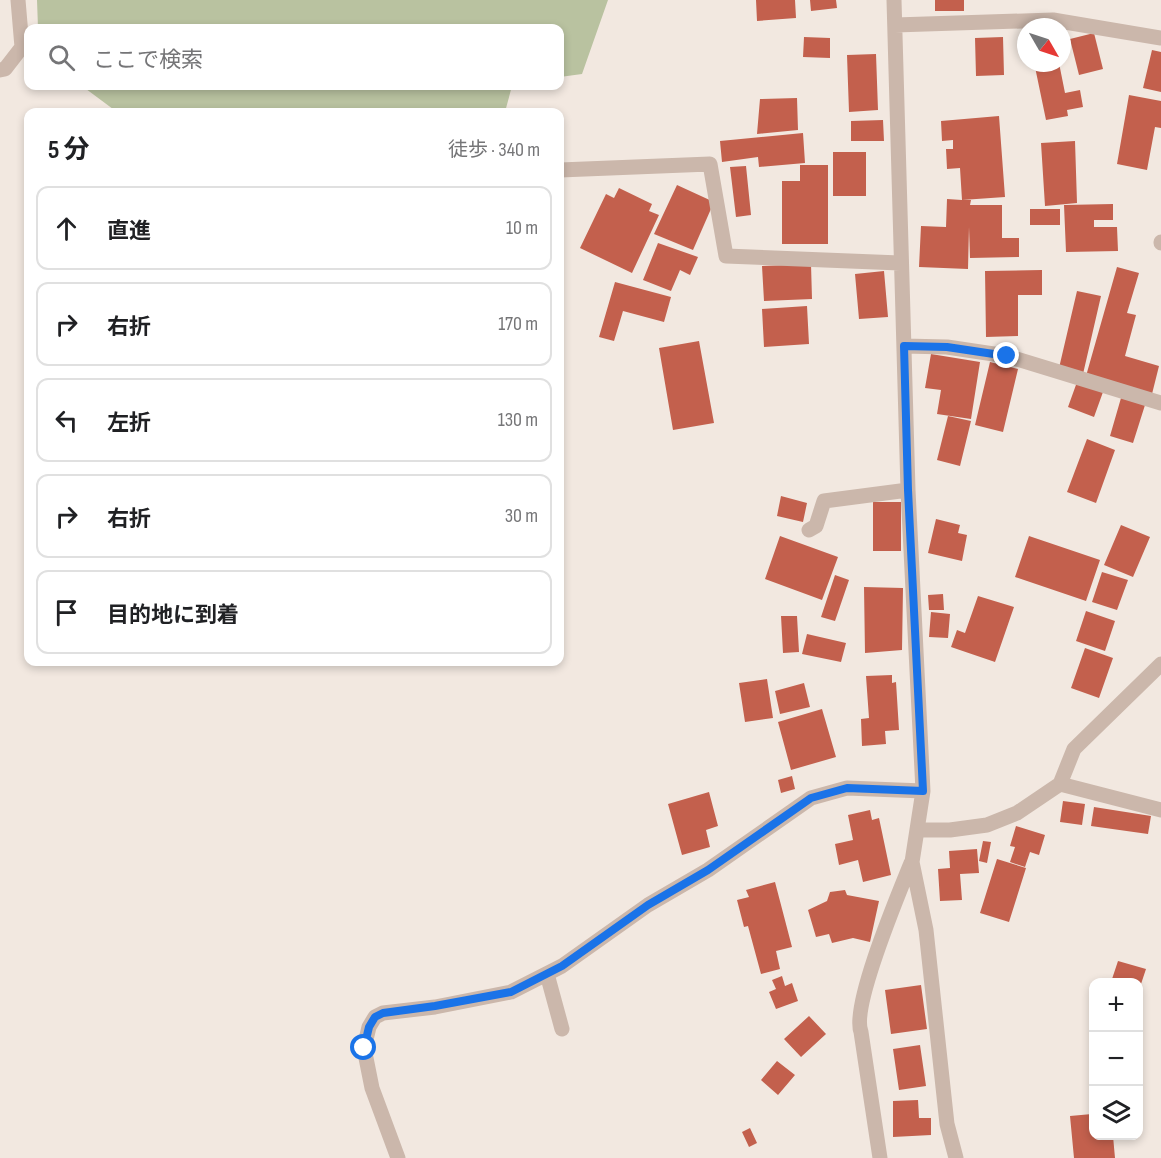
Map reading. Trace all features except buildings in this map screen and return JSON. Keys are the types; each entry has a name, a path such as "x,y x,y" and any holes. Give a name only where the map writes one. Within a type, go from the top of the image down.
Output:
{"street":[{"path":"0,70 5,69 22,47 18,0"},
{"path":"880,1158 861,1032 858,1025 866,988 912,861 923,791 908,490 894,0"},
{"path":"895,25 1053,20 1161,38"},
{"path":"564,170 710,164 726,256 900,263"},
{"path":"904,346 947,347 1007,356 1161,403"},
{"path":"809,530 816,526 824,501 908,490"},
{"path":"917,830 951,830 987,825 1017,813 1060,783 1074,749 1161,664"},
{"path":"1060,783 1161,810"},
{"path":"398,1158 372,1088 364,1048 369,1027 375,1017 383,1013 511,992 547,974 562,966 648,905 708,870 811,798 847,788 923,791"},
{"path":"912,861 926,930 947,1124 956,1158"},
{"path":"547,974 562,1029"}],"green space":[{"path":"37,0 608,0 582,74 564,76 564,24 38,24"},
{"path":"87,90 511,90 506,108 112,108"}],"route":[{"path":"364,1048 369,1027 375,1017 383,1013 511,992 562,966 648,905 708,870 811,798 847,788 923,791 908,490 904,346 947,347 1007,356"}]}
